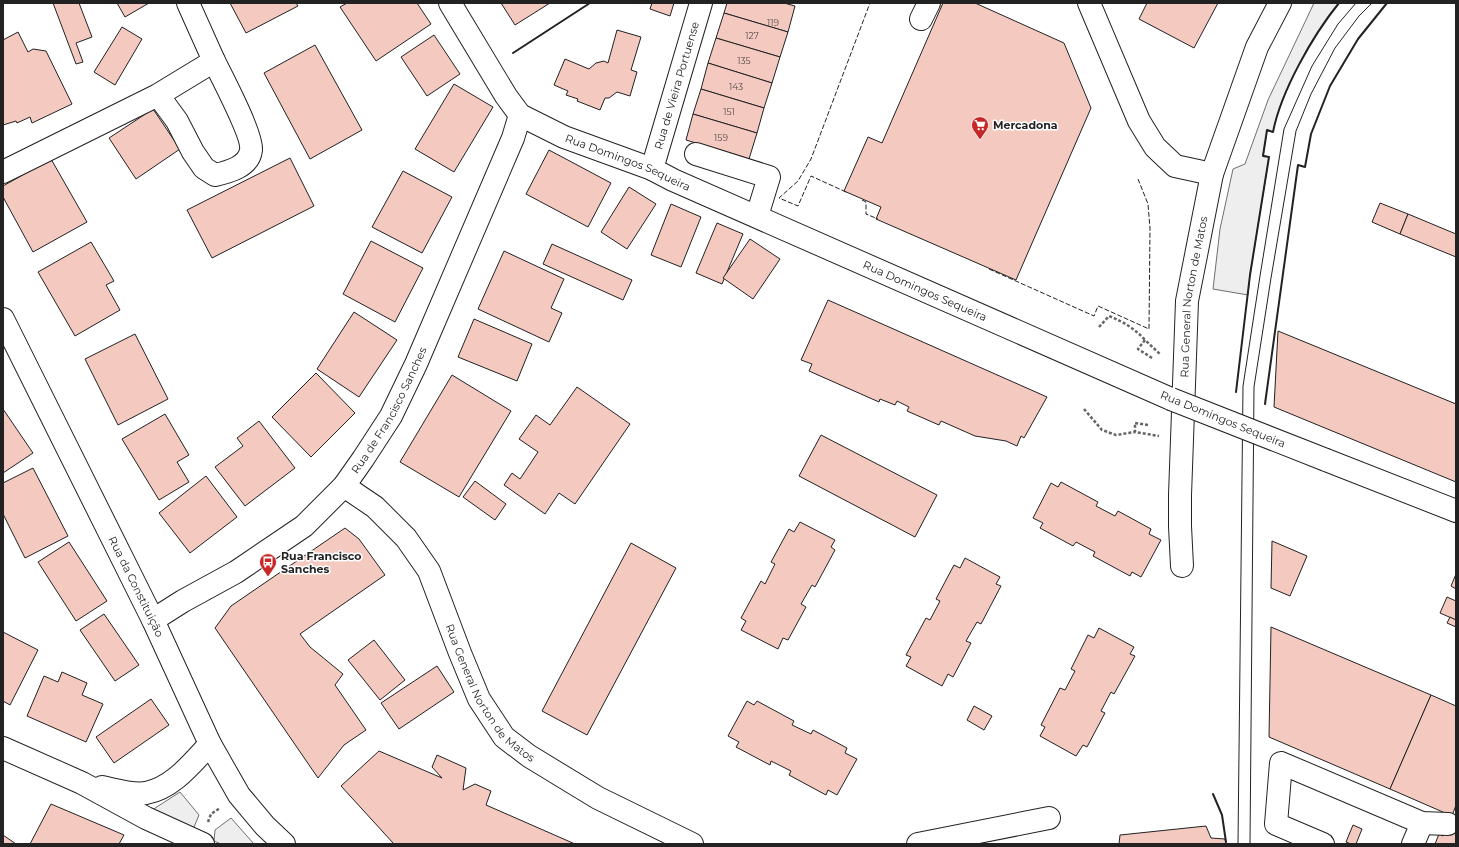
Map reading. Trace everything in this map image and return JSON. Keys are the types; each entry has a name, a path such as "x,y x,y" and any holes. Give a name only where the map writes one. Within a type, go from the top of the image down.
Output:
{"street":[{"path":"158,95 177,121 193,152 204,168 215,175 232,171 245,162 251,150 249,136 188,3"},
{"name":"Rua Domingos Sequeira","path":"450,3 506,96 520,115 564,137 652,169 673,180 1171,398 1456,511"},
{"name":"Rua de Vieira Portuense","path":"652,169 701,3"},
{"path":"1089,3 1139,121 1155,147 1175,166 1212,174"},
{"name":"Rua General Norton de Matos","path":"1182,566 1180,495 1187,301 1212,174 1257,47 1280,3"},
{"path":"3,172 158,95 214,61"},
{"name":"Rua de Francisco Sanches","path":"153,620 183,601 236,572 304,526 344,486 391,416 416,364 513,138 520,115"},
{"path":"696,154 770,177 757,216"},
{"name":"Rua da Constituição","path":"3,319 153,620 210,744 239,795 265,826 284,844"},
{"name":"Rua General Norton de Matos","path":"344,486 375,507 406,538 429,571 479,699 504,737 529,756 598,798 692,844"},
{"path":"82,783 128,792 146,793 162,787 178,776 210,744"},
{"path":"3,748 82,783 146,818 173,838 203,844"},
{"path":"1323,844 1276,824 1281,763 1422,823 1448,824"},
{"path":"918,844 1049,818"},
{"path":"1414,844 1422,823"}],"path":[{"path":"1099,326 1109,316 1122,321 1138,332 1159,352"},
{"path":"1146,340 1138,348 1152,358"},
{"path":"1084,409 1102,430 1116,435 1135,432 1160,436"},
{"path":"1135,432 1135,423 1148,425"}],"shaded area":[{"path":"1314,3 1339,3 1319,31 1299,64 1283,99 1273,132 1267,131 1263,155 1269,157 1248,295 1213,289 1220,229 1233,169 1245,164 1268,100"},
{"path":"180,792 199,815 192,832 149,812"},
{"path":"231,818 254,844 221,844 214,841 215,830"}],"building":[{"path":"53,3 79,3 92,37 76,43 83,62 76,64"},
{"path":"117,3 149,3 125,17"},
{"path":"230,3 296,3 298,6 246,33"},
{"path":"347,3 417,3 431,24 376,61 340,7"},
{"path":"501,3 550,3 515,25"},
{"path":"652,3 674,3 670,16 650,9"},
{"path":"727,3 784,3 795,6 788,32 724,13"},
{"name":"Mercadona","path":"943,3 975,3 1064,43 1091,108 1016,280 876,219 881,207 844,191 868,137 882,143"},
{"path":"1147,3 1218,3 1194,48 1139,19"},
{"path":"724,13 788,32 780,57 716,38"},
{"path":"122,27 142,39 115,85 94,72"},
{"path":"617,30 641,37 631,70 637,72 630,96 617,92 609,98 605,98 600,110 577,101 578,99 566,95 568,91 554,85 565,59 589,69 596,63 604,61 608,63"},
{"path":"18,32 28,52 33,49 46,51 72,104 32,123 30,117 17,123 16,121 3,125 3,40"},
{"path":"434,35 460,74 427,96 401,57"},
{"path":"716,38 780,57 772,83 708,63"},
{"path":"315,45 362,130 310,159 264,73"},
{"path":"708,63 772,83 764,108 701,89"},
{"path":"454,84 493,107 454,172 415,149"},
{"path":"701,89 764,108 757,133 693,114"},
{"path":"153,109 180,149 136,179 109,138"},
{"path":"693,114 757,133 749,159 686,140"},
{"path":"549,150 611,183 588,227 526,194"},
{"path":"290,158 314,206 212,258 187,210"},
{"path":"51,159 87,222 33,252 3,197 3,186"},
{"path":"403,171 452,197 422,253 372,227"},
{"path":"629,187 656,204 627,249 601,232"},
{"path":"1380,203 1408,214 1400,234 1372,222"},
{"path":"671,204 701,217 681,267 651,255"},
{"path":"1408,214 1456,234 1456,257 1400,234"},
{"path":"717,223 743,234 722,284 696,273"},
{"path":"750,239 780,259 753,299 723,278"},
{"path":"371,241 423,268 395,322 343,294"},
{"path":"91,242 114,281 106,285 120,310 75,336 38,272"},
{"path":"552,244 632,280 623,300 543,264"},
{"path":"504,251 564,279 551,308 562,313 549,342 478,309"},
{"path":"828,300 1047,397 1024,438 1021,436 1017,446 1006,441 975,436 941,421 939,425 907,411 909,407 897,401 895,405 880,399 879,402 809,371 812,364 801,360"},
{"path":"354,312 397,340 359,397 317,369"},
{"path":"474,319 532,344 517,381 458,357"},
{"path":"1278,331 1456,404 1456,482 1274,407"},
{"path":"135,334 168,399 118,425 85,359"},
{"path":"316,373 355,413 311,457 272,417"},
{"path":"452,375 511,411 459,497 400,462"},
{"path":"577,387 630,424 575,504 559,493 545,514 504,485 512,473 520,479 538,452 519,439 536,415 550,425"},
{"path":"3,409 33,453 3,473"},
{"path":"165,414 189,455 177,462 189,482 159,500 122,439"},
{"path":"259,421 295,468 245,506 215,467 243,446 237,438"},
{"path":"821,435 937,495 915,537 799,476"},
{"path":"33,468 68,536 25,558 3,514 3,483"},
{"path":"206,476 237,517 190,553 159,513"},
{"path":"475,481 506,504 495,520 463,497"},
{"path":"1061,482 1098,502 1096,506 1115,516 1118,511 1151,529 1149,534 1161,540 1141,577 1132,572 1130,576 1093,556 1095,552 1076,542 1073,546 1040,528 1043,523 1033,518 1051,483 1058,487"},
{"path":"800,522 835,540 831,547 835,550 815,587 812,585 801,604 806,607 788,640 783,638 778,649 741,630 746,621 741,618 761,581 765,584 775,564 771,562 789,529 794,532"},
{"path":"345,528 359,539 385,575 300,634 310,647 343,674 335,685 366,730 344,745 318,778 215,628 231,606"},
{"path":"1272,541 1307,556 1290,596 1271,588"},
{"path":"69,542 107,601 76,621 38,562"},
{"path":"631,543 676,568 587,735 542,711"},
{"path":"965,558 1000,577 996,584 1001,586 981,624 977,622 966,641 971,643 953,677 948,674 942,686 906,666 911,657 906,655 926,618 930,620 940,601 936,599 954,565 960,568"},
{"path":"1456,574 1456,589 1451,586"},
{"path":"1447,597 1456,601 1456,620 1440,613"},
{"path":"104,614 139,665 115,681 80,630"},
{"path":"1450,617 1456,620 1456,627 1447,623"},
{"path":"1271,627 1431,695 1390,789 1269,737"},
{"path":"1099,628 1134,647 1130,654 1135,656 1114,694 1111,692 1101,711 1105,713 1087,747 1083,745 1076,756 1040,736 1045,727 1041,725 1060,688 1065,690 1075,671 1071,669 1088,635 1094,638"},
{"path":"3,632 38,650 10,705 3,701"},
{"path":"374,640 405,680 380,700 348,660"},
{"path":"437,666 454,692 399,729 381,703"},
{"path":"62,672 87,683 82,695 103,704 86,742 27,716 44,676 58,682"},
{"path":"1431,695 1456,706 1456,805 1452,816 1390,789"},
{"path":"151,699 169,725 114,763 96,737"},
{"path":"747,701 754,705 757,701 794,721 792,725 811,734 813,730 847,748 845,753 857,759 837,795 828,790 826,795 789,775 791,771 771,761 770,765 736,747 739,742 728,736"},
{"path":"974,706 992,716 984,730 967,720"},
{"path":"379,751 442,778 432,767 437,755 466,768 463,790 475,784 491,791 486,805 575,844 394,844 341,786"},
{"path":"51,804 124,835 119,844 30,844"},
{"path":"1452,816 1456,818 1456,844 1435,844 1439,834 1443,836"},
{"path":"1353,825 1362,829 1356,844 1346,842"},
{"path":"1206,826 1211,838 1225,839 1226,844 1119,844 1120,835"},
{"path":"3,835 16,844 3,844"}],"tram line":[{"path":"1238,844 1243,386 1284,129 1312,66 1338,24 1356,3"},
{"path":"1250,844 1254,387 1296,131 1311,94 1335,48 1359,16 1372,3"}],"fence":[{"path":"846,192 811,176 798,206 779,198 798,181 811,159 870,3"},
{"path":"989,269 1094,316 1098,306 1149,329 1150,228 1148,204 1138,179"},
{"path":"862,200 866,202 866,214 878,219"}],"wall":[{"path":"513,53 590,3"},
{"path":"1236,392 1250,275 1269,157 1263,156 1267,130 1273,132 1283,99 1299,64 1319,31 1339,3"},
{"path":"1265,404 1298,165 1305,167 1311,134 1330,86 1358,39 1387,3"},
{"path":"1213,794 1222,815 1226,842"}],"place":[{"name":"Mercadona","path":"980,140"},
{"name":"Rua Francisco Sanches","path":"268,577"}]}
